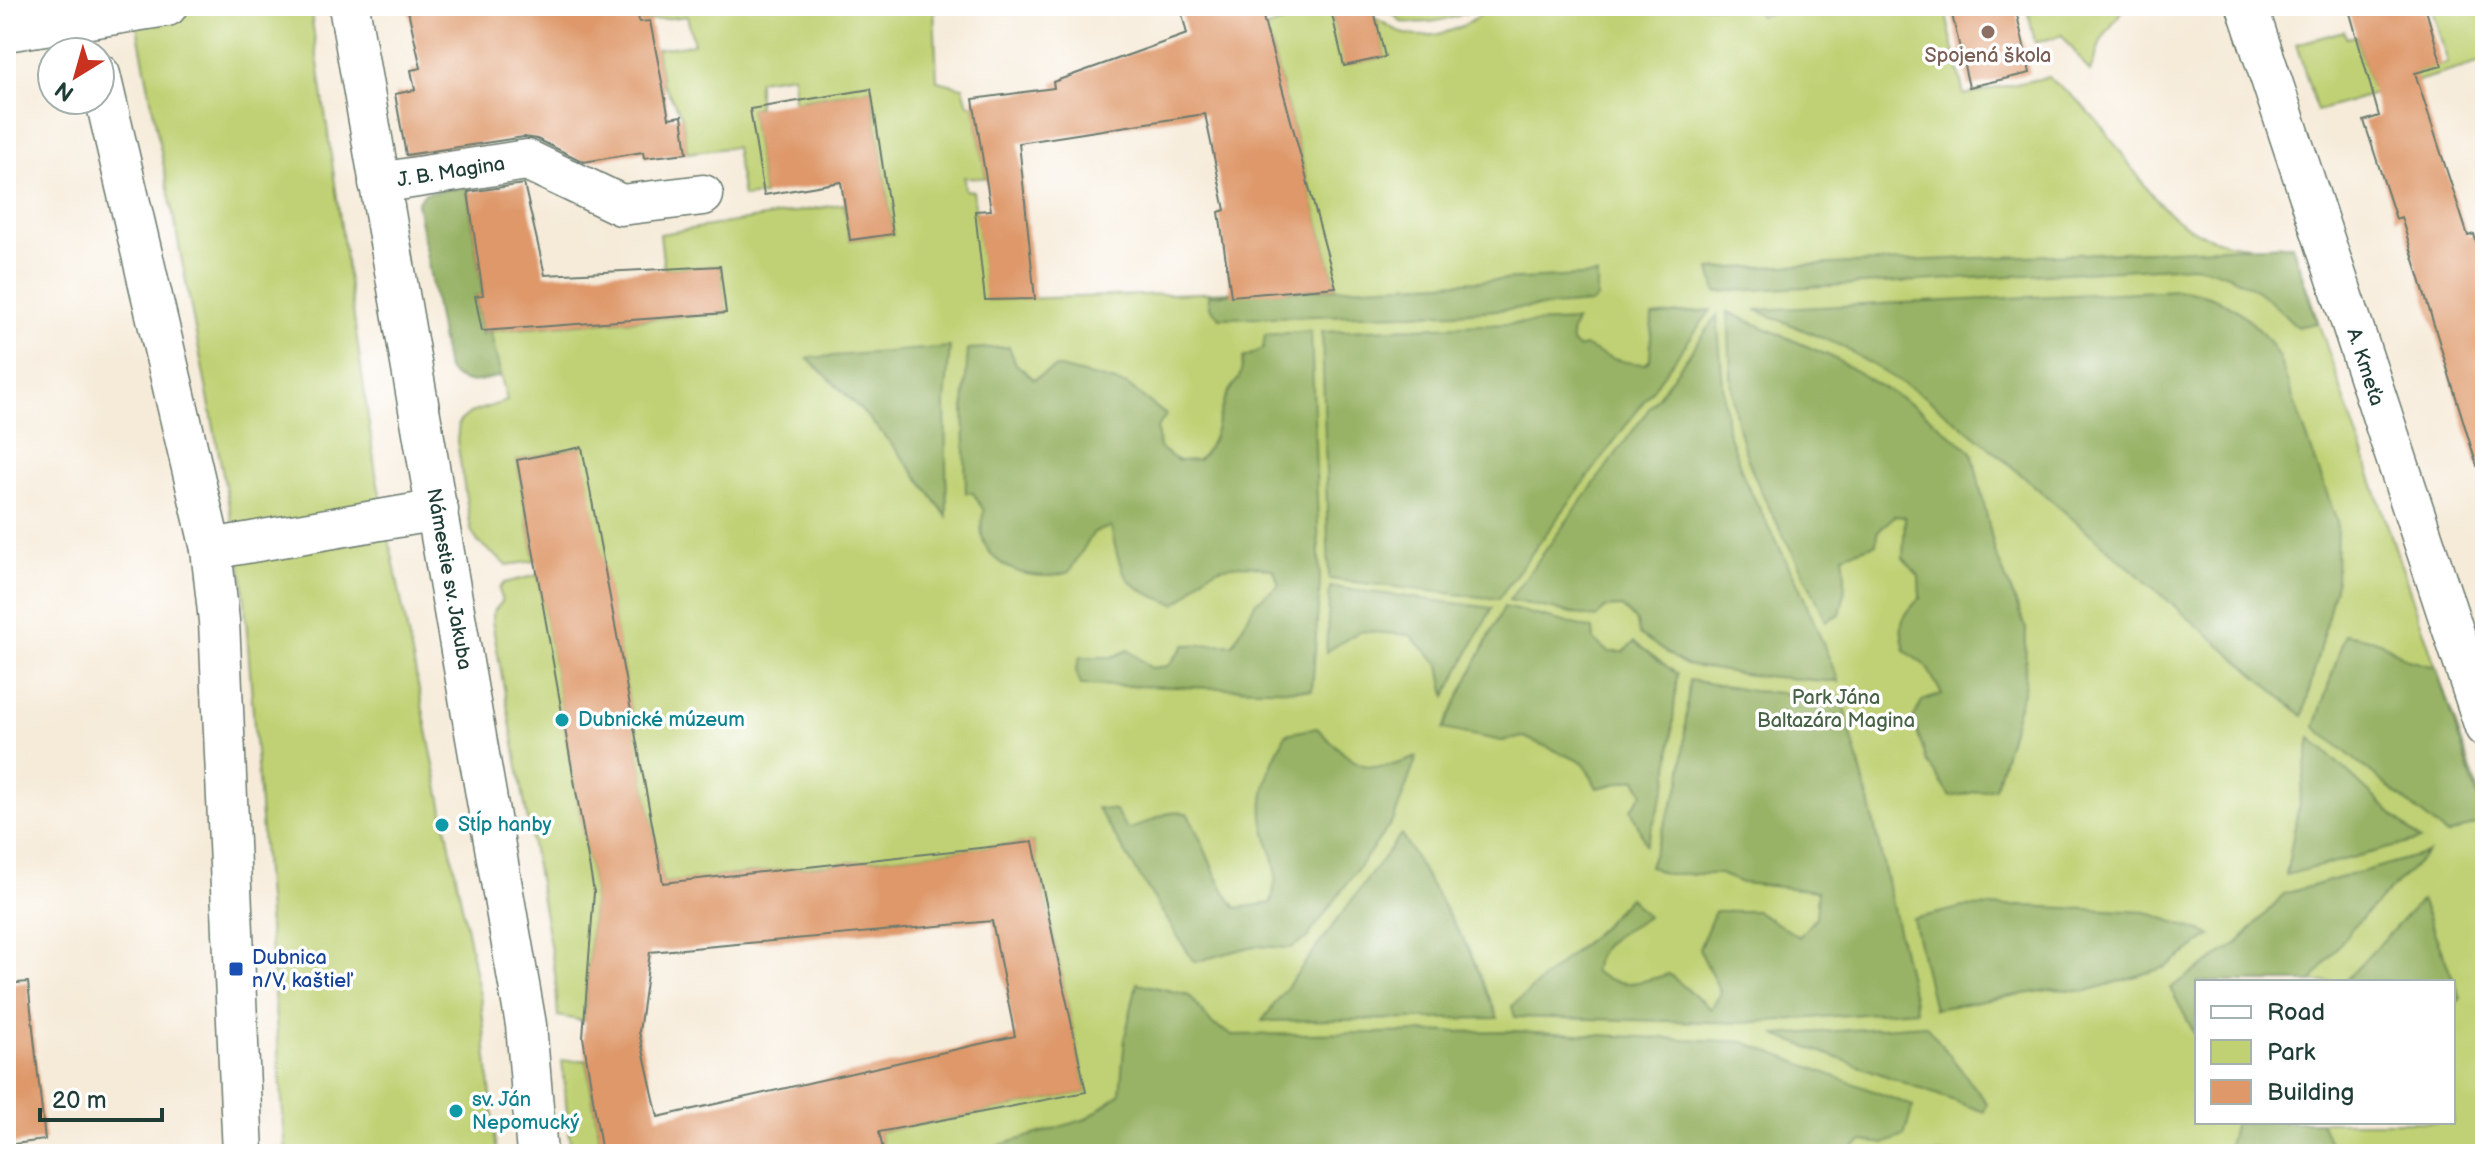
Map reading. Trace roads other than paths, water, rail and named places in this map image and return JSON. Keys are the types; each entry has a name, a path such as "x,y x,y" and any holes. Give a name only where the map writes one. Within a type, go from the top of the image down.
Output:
{"street":[{"path":"6,31 89,25 167,6"},
{"name":"Námestie sv. Jakuba","path":"349,6 526,1025 537,1154"},
{"name":"A. Kmeťa","path":"2247,6 2485,727"},
{"path":"110,116 211,549 219,621 243,1154"},
{"name":"J. B. Magina","path":"379,183 527,160 621,205 703,195"},
{"path":"211,549 438,510"}],"place":[{"name":"Spojená škola","path":"1988,32"},
{"name":"Dubnické múzeum","path":"562,720"},
{"name":"Stĺp hanby","path":"442,825"},
{"name":"Dubnica n/V, kaštieľ","path":"236,969"},
{"name":"sv. Ján Nepomucký","path":"456,1111"}],"park label":[{"name":"Park Jána Baltazára Magina","path":"1836,710"}]}
